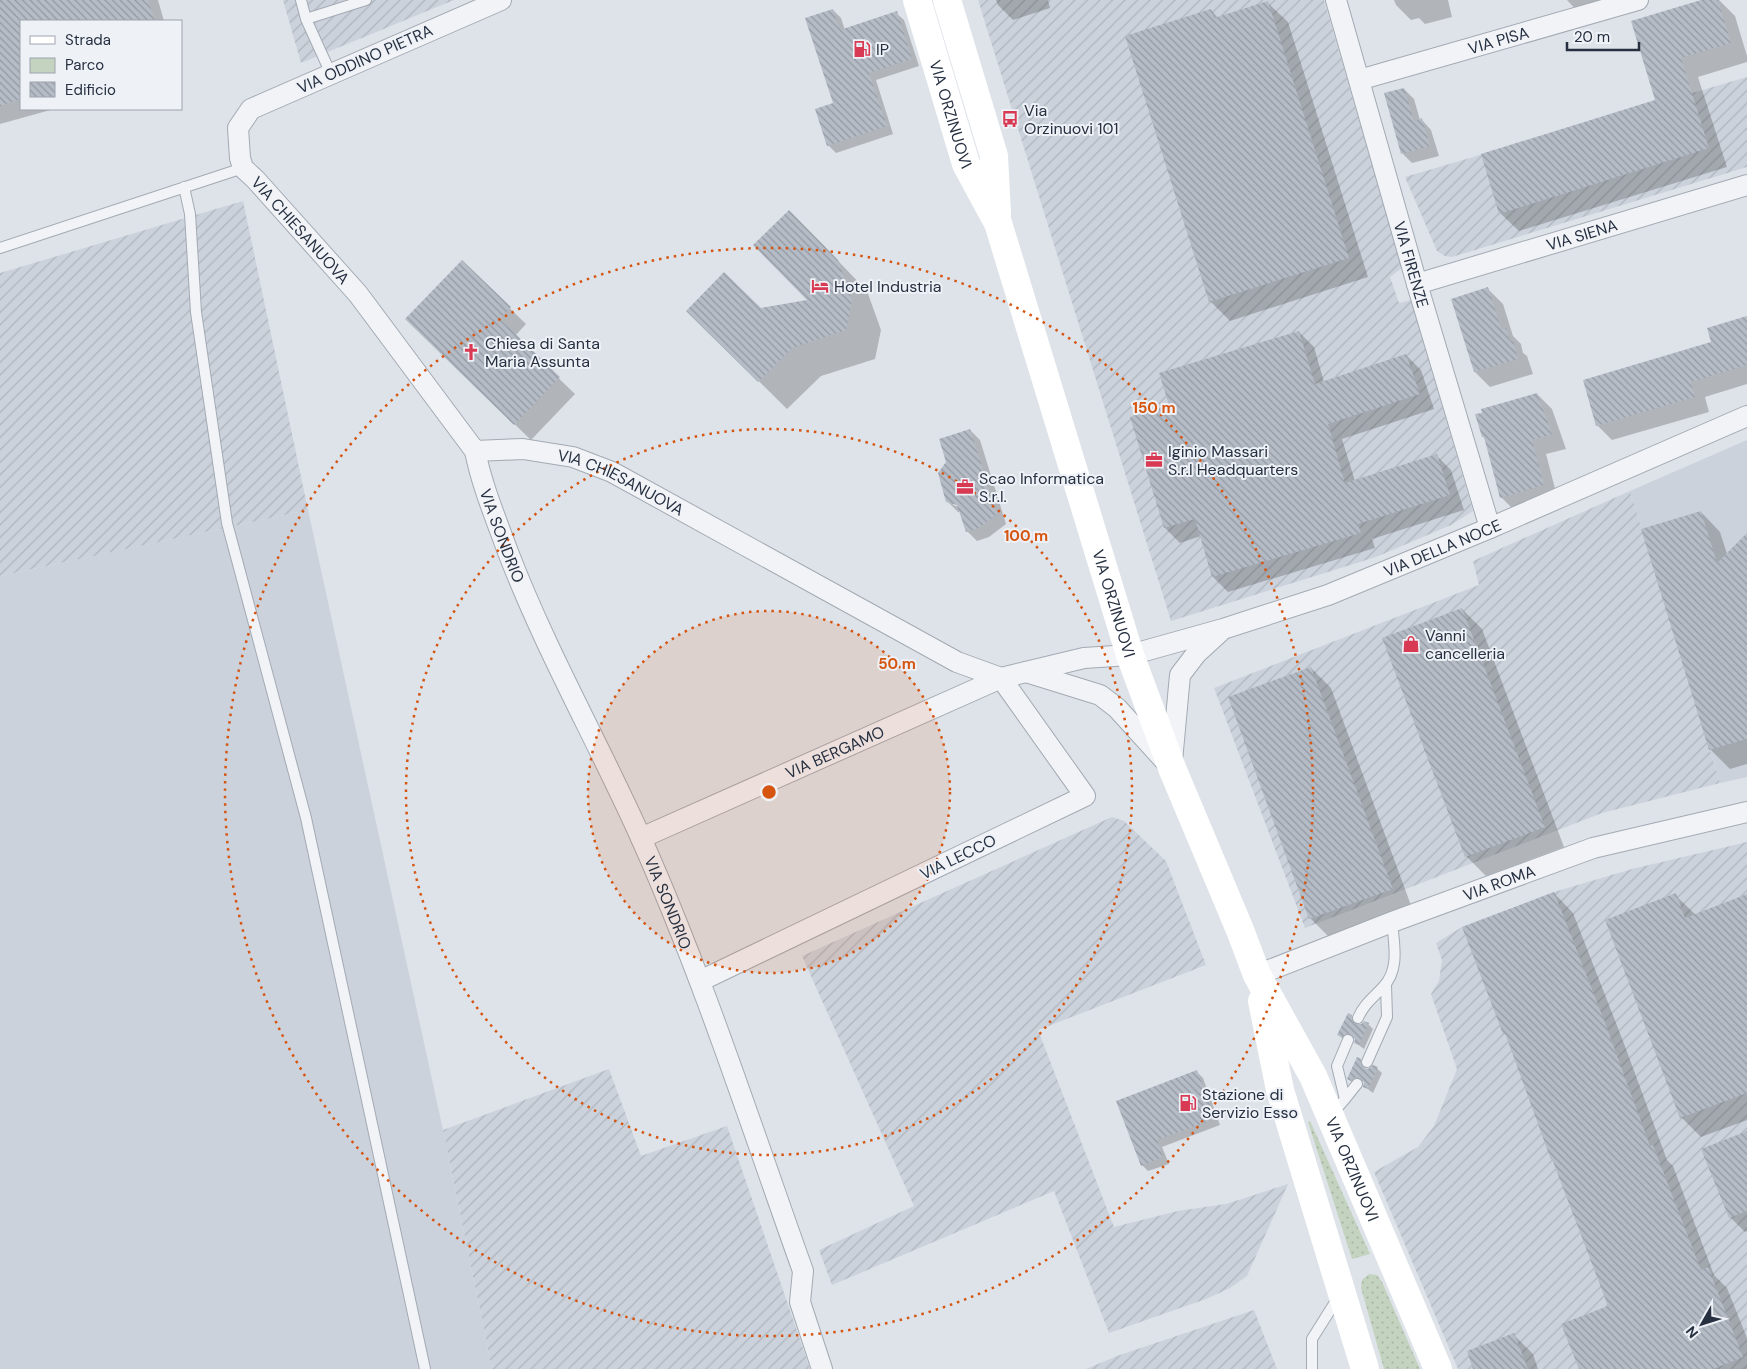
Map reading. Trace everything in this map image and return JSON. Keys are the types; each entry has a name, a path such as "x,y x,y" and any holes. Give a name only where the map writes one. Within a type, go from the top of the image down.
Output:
{"main road":[{"name":"VIA ORZINUOVI","path":"917,0 966,164 998,223 1130,655 1172,768 1240,930 1257,976 1280,1090 1366,1369"},
{"name":"VIA ORZINUOVI","path":"947,0 994,156 998,223"},
{"name":"VIA ORZINUOVI","path":"1257,976 1313,1076 1338,1108 1438,1369"}],"street":[{"name":"VIA ODDINO PIETRA","path":"238,128 251,109 501,0"},
{"name":"VIA FIRENZE","path":"1336,0 1417,284 1490,528"},
{"name":"VIA PISA","path":"1359,80 1638,0"},
{"name":"VIA CHIESANUOVA","path":"238,128 240,158 243,168 358,294 475,451 523,449 572,457 612,472 956,662 1001,678"},
{"name":"VIA SIENA","path":"1417,284 1747,185"},
{"name":"VIA DELLA NOCE","path":"1130,655 1223,629 1328,595 1490,528 1747,416"},
{"name":"VIA SONDRIO","path":"475,451 480,476 522,589 641,838 700,981 803,1271 800,1302 822,1369"},
{"path":"1172,768 1180,675 1196,654 1223,629"},
{"path":"1001,678 1084,658 1130,655"},
{"path":"1026,672 1100,695 1117,708 1172,768"},
{"name":"VIA BERGAMO","path":"641,838 1001,678"},
{"name":"VIA LECCO","path":"700,981 1085,796 1001,678"},
{"name":"VIA ROMA","path":"1257,976 1392,922 1593,848 1747,812"}],"lane":[{"path":"301,0 306,19 331,74"},
{"path":"306,19 366,0"},
{"path":"0,248 243,168"},
{"path":"184,187 190,214 196,312 227,523 306,818 425,1369"},
{"path":"1358,1018 1363,1007 1386,985 1396,964 1392,922"},
{"path":"1367,1062 1387,1017 1386,985"},
{"path":"1338,1108 1336,1066 1348,1040"},
{"path":"1338,1108 1358,1084"},
{"path":"1312,1369 1312,1339 1342,1291"}],"shaded area":[{"path":"283,0 454,0 301,63"},
{"path":"978,0 1324,0 1402,268 1390,277 1399,303 1411,300 1473,511 1451,525 1376,557 1171,621"},
{"path":"1747,77 1747,167 1452,257 1445,256 1437,251 1405,177"},
{"path":"243,201 308,510 0,576 0,273"},
{"path":"1747,440 1747,777 1720,783 1630,491"},
{"path":"1630,491 1720,783 1602,813 1305,928 1214,688 1479,585 1473,561"},
{"path":"308,510 443,1130 492,1369 0,1369 0,576"},
{"path":"1112,817 1124,821 1166,861 1206,965 1038,1030 1114,1227 1178,1211 1226,1204 1288,1184 1247,1276 1230,1288 1206,1299 1109,1333 1054,1191 832,1285 819,1250 914,1206 802,956"},
{"path":"1747,842 1747,1369 1458,1369 1374,1172 1418,1147 1434,1126 1457,1069 1431,994 1439,981 1442,960 1436,943 1462,927 1554,892 1632,869"},
{"path":"609,1069 641,1156 727,1126 810,1369 492,1369 443,1130"},
{"path":"1254,1310 1277,1369 1086,1369 1117,1356"}],"green space":[{"path":"1310,1121 1370,1254 1352,1259 1308,1122"},
{"path":"1369,1274 1377,1275 1382,1282 1420,1369 1384,1369 1361,1288 1362,1280"}],"building":[{"path":"0,0 148,0 155,20 20,20 20,99 0,106"},
{"path":"1701,0 1718,0 1731,43 1681,58 1709,148 1499,214 1481,154 1655,100 1631,21"},
{"path":"1268,1 1349,258 1209,302 1125,36 1211,9 1214,18"},
{"path":"833,9 840,30 897,11 912,59 869,73 887,126 827,146 815,109 833,103 805,18"},
{"path":"1404,88 1414,121 1422,118 1430,146 1401,154 1384,93"},
{"name":"Hotel Industria","path":"789,210 838,260 852,301 846,330 792,348 758,382 686,311 724,272 761,308 807,300 753,245"},
{"path":"462,260 511,307 500,319 560,377 514,425 405,319"},
{"path":"1488,287 1501,329 1506,328 1510,341 1513,340 1518,359 1474,372 1451,299"},
{"path":"1747,316 1747,365 1691,382 1695,397 1596,426 1583,380 1711,342 1707,328"},
{"path":"1299,331 1315,384 1406,354 1420,394 1328,424 1345,483 1437,454 1450,495 1358,524 1361,533 1212,577 1195,519 1164,528 1130,417 1169,405 1159,373"},
{"path":"1537,393 1552,434 1532,440 1544,485 1500,498 1484,437 1482,437 1475,414 1482,413 1481,409"},
{"name":"Scao Informatica S.r.l.","path":"970,429 997,514 979,528 966,532 957,505 946,502 938,473 946,462 939,439"},
{"path":"1701,511 1717,563 1747,533 1747,739 1709,750 1641,529"},
{"path":"1462,608 1545,827 1465,857 1382,638"},
{"path":"1311,667 1393,889 1309,919 1228,697"},
{"path":"1554,892 1604,1020 1650,1146 1653,1145 1701,1270 1708,1267 1743,1357 1713,1369 1579,1369 1561,1324 1608,1306 1551,1160 1505,1033 1503,1034 1462,927"},
{"path":"1676,893 1685,918 1747,894 1747,1093 1680,1118 1605,920"},
{"path":"1348,1013 1352,1015 1352,1021 1355,1024 1361,1024 1364,1021 1369,1023 1359,1045 1354,1043 1355,1039 1351,1034 1347,1033 1342,1037 1337,1035"},
{"path":"1357,1057 1361,1059 1360,1063 1364,1068 1368,1069 1373,1065 1378,1067 1368,1089 1363,1087 1364,1082 1361,1078 1355,1077 1351,1081 1347,1079"},
{"path":"1197,1070 1215,1119 1157,1140 1163,1157 1141,1166 1116,1101"},
{"path":"1747,1131 1747,1211 1729,1218 1701,1149"},
{"path":"1514,1333 1528,1369 1473,1369 1467,1351"}],"place":[{"name":"IP","path":"862,49"},
{"name":"Via Orzinuovi 101","path":"1010,119"},
{"name":"Hotel Industria","path":"820,286"},
{"name":"Chiesa di Santa Maria Assunta","path":"471,352"},
{"name":"Iginio Massari S.r.l Headquarters","path":"1154,460"},
{"name":"Scao Informatica S.r.l.","path":"965,487"},
{"name":"Vanni cancelleria","path":"1411,644"},
{"name":"Stazione di Servizio Esso","path":"1188,1103"}]}
